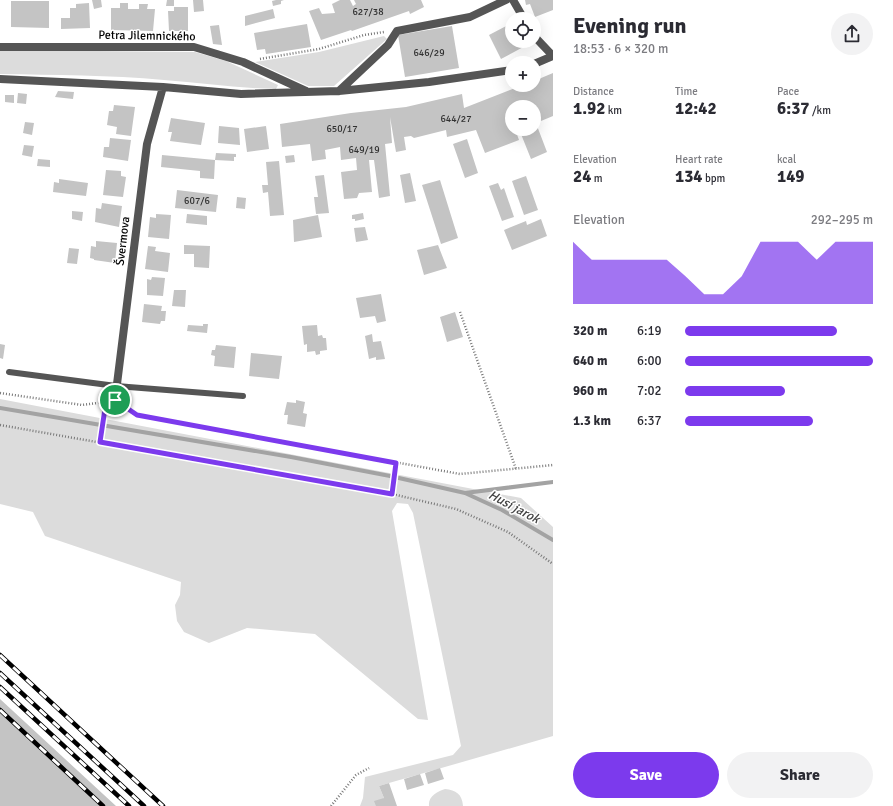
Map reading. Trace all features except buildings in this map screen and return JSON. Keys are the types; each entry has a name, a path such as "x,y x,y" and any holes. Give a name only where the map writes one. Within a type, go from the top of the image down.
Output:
{"street":[{"path":"339,91 388,45 397,31 470,17 506,0"},
{"path":"513,0 520,12"},
{"path":"541,43 553,56 541,61"},
{"name":"Petra Jilemnického","path":"0,47 194,47 243,62 308,92"},
{"name":"Petra Jilemnického","path":"0,79 163,87 241,94 339,91 429,82 505,71"},
{"name":"Švermova","path":"115,400 147,144 163,87"}],"lane":[{"path":"9,372 116,386 243,396"}],"path":[{"path":"243,62 319,49 364,35 397,31"},
{"path":"460,312 516,469"},
{"path":"0,393 82,405 115,400 137,415 460,474 553,465"},
{"path":"100,442 106,402"},
{"path":"0,425 392,494 456,509 508,532 553,564"},
{"path":"392,494 396,463"},
{"path":"332,806 356,775 369,768"}],"shaded area":[{"path":"384,36 387,39 334,86 308,86 255,62 319,52"},
{"path":"0,50 195,52 226,61 278,85 276,89 234,87 123,77 0,74"},
{"path":"0,399 521,498 553,527 553,736 379,786 384,798 376,806 360,806 363,798 365,777 453,755 461,746 413,513 408,504 397,503 392,511 428,720 418,719 315,634 247,628 209,643 184,632 177,621 175,605 180,595 181,582 45,536 33,512 0,504"},
{"path":"445,789 458,793 463,806 429,806 432,797 436,793"}],"waterway":[{"path":"0,408 291,457 390,476 465,493 553,482"},
{"name":"Husí jarok","path":"465,493 502,510 553,540"}],"railway":[{"path":"0,655 163,806"},
{"path":"0,673 144,806"},
{"path":"0,687 129,806"},
{"path":"0,710 103,806"}],"route":[{"path":"115,400 137,415 272,438 396,463 392,494 100,442 106,402 115,400"}]}
